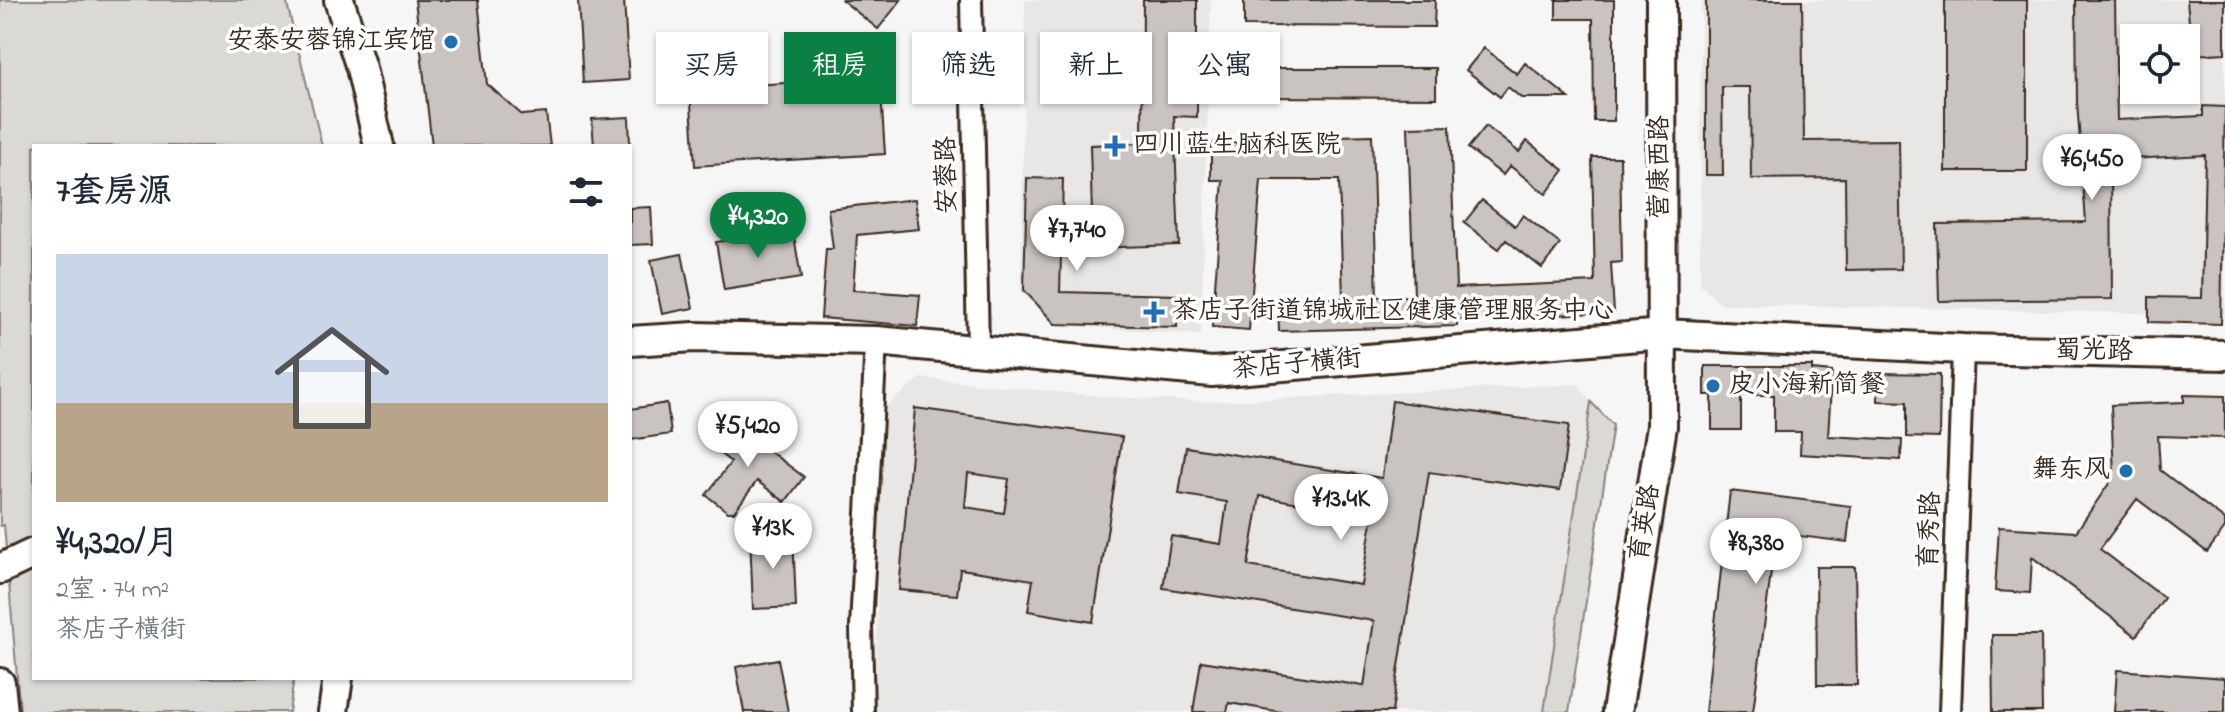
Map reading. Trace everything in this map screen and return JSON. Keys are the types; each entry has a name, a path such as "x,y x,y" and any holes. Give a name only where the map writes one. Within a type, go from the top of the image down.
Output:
{"street":[{"path":"339,0 361,68 379,144"},
{"name":"安蓉路","path":"971,0 978,348"},
{"name":"营康西路","path":"1661,0 1663,334"},
{"name":"茶店子横街","path":"632,341 695,337 876,341 978,348 1212,372 1663,334 1963,349"},
{"name":"育英路","path":"1617,712 1662,426 1663,334"},
{"path":"863,712 861,627 876,341"},
{"name":"蜀光路","path":"1963,349 2225,355"},
{"name":"育秀路","path":"1950,712 1963,349"},
{"path":"0,569 32,554"},
{"path":"333,712 338,680"},
{"path":"0,683 3,712"}],"shaded area":[{"path":"0,0 286,0 322,144 32,144 32,680 294,680 289,712 20,712 4,525 0,526"},
{"name":"四川蓝生脑科医院","path":"1025,0 1211,0 1210,32 1168,32 1168,104 1208,104 1201,335 1058,325 1021,292"},
{"path":"1701,0 2225,0 2225,315 1721,304 1700,284"},
{"path":"921,378 1097,396 1202,402 1578,384 1591,402 1544,712 875,712 882,409"},
{"path":"1591,402 1613,425 1569,712 1544,712"}],"building":[{"name":"安泰安蓉锦江宾馆","path":"415,0 478,0 487,84 522,115 546,113 550,144 432,144"},
{"path":"578,0 624,0 629,80 583,83"},
{"path":"842,0 901,0 878,29"},
{"path":"1143,0 1197,0 1197,32 1168,32 1168,104 1197,104 1197,117 1174,116 1179,245 1093,248 1090,145 1142,143 1142,104 1152,104 1152,32 1143,32"},
{"path":"1244,0 1435,0 1434,27 1244,26"},
{"path":"1556,0 1614,0 1614,121 1594,121 1593,19 1556,19"},
{"path":"1706,0 1802,0 1804,141 1899,140 1901,269 1846,270 1845,178 1751,179 1750,87 1722,87 1723,175 1706,175"},
{"path":"1945,0 2027,0 2027,171 1945,171"},
{"path":"2076,0 2115,0 2117,120 2203,116 2203,106 2225,107 2221,324 2149,322 2149,297 2202,298 2205,155 2111,160 2112,299 1939,301 1937,224 2086,222 2077,102"},
{"path":"2187,0 2225,0 2225,53 2200,55 2200,24 2189,24"},
{"path":"1484,48 1517,74 1525,63 1569,98 1521,98 1508,87 1500,97 1466,70"},
{"path":"1280,68 1436,68 1436,98 1280,97"},
{"path":"784,83 784,104 882,104 885,154 695,166 691,104 768,104 768,84"},
{"path":"629,117 630,144 594,144 592,119"},
{"path":"1450,126 1456,288 1595,282 1592,157 1620,157 1622,262 1611,263 1614,312 1457,320 1457,326 1279,331 1278,300 1343,298 1339,180 1261,180 1249,330 1212,327 1223,180 1211,180 1211,143 1338,143 1337,136 1372,135 1377,297 1414,296 1408,127"},
{"path":"1486,126 1519,152 1527,141 1564,170 1546,194 1510,166 1503,175 1468,148"},
{"path":"1027,178 1063,179 1060,292 1177,295 1177,327 1055,324 1024,290"},
{"path":"915,199 919,229 857,235 853,290 920,295 917,326 821,318 826,249 833,249 828,209"},
{"path":"1482,200 1515,226 1523,215 1560,244 1542,268 1506,240 1499,249 1464,223"},
{"path":"651,207 653,244 632,245 632,208"},
{"path":"793,230 801,278 724,290 716,242"},
{"path":"682,254 693,308 662,314 651,260"},
{"path":"1705,366 1812,366 1812,370 1832,372 1828,436 1902,440 1901,460 1800,454 1801,432 1774,432 1774,395 1741,395 1741,430 1712,430 1712,395 1705,395"},
{"path":"1878,373 1940,374 1939,438 1907,437 1907,402 1878,401"},
{"path":"2184,395 2225,396 2225,438 2158,436 2160,470 2225,520 2225,528 2207,552 2137,499 2100,549 2164,598 2136,636 2032,557 2030,593 1995,591 1999,527 2076,532 2114,476 2111,405 2184,402"},
{"path":"1392,401 1569,425 1560,490 1429,472 1392,712 1281,712 1229,703 1227,712 1193,712 1201,661 1364,686 1374,621 1163,588 1171,536 1221,544 1227,502 1179,494 1186,447 1382,478","holes":["1260,496 1373,516 1361,585 1248,566"]},
{"path":"667,403 671,434 632,440 632,409"},
{"path":"915,408 1122,437 1093,622 1028,611 1033,580 960,569 957,595 899,590","holes":["968,473 1009,479 1004,513 965,507"]},
{"path":"725,418 804,477 785,502 757,481 734,512 728,512 706,495 731,462 707,444"},
{"path":"1730,491 1851,506 1847,542 1776,533 1753,712 1705,712"},
{"path":"793,534 796,607 753,609 750,535"},
{"path":"1816,567 1855,567 1857,685 1817,685"},
{"path":"1992,635 2041,635 2042,712 1993,712"},
{"path":"778,659 788,712 744,712 736,667"},
{"path":"2117,670 2225,678 2225,712 2114,712"}],"place":[{"name":"安泰安蓉锦江宾馆","path":"451,42"},
{"name":"四川蓝生脑科医院","path":"1115,146"},
{"name":"茶店子街道锦城社区健康管理服务中心","path":"1154,312"},
{"name":"皮小海新简餐","path":"1713,386"},
{"name":"舞东风","path":"2126,471"}]}
